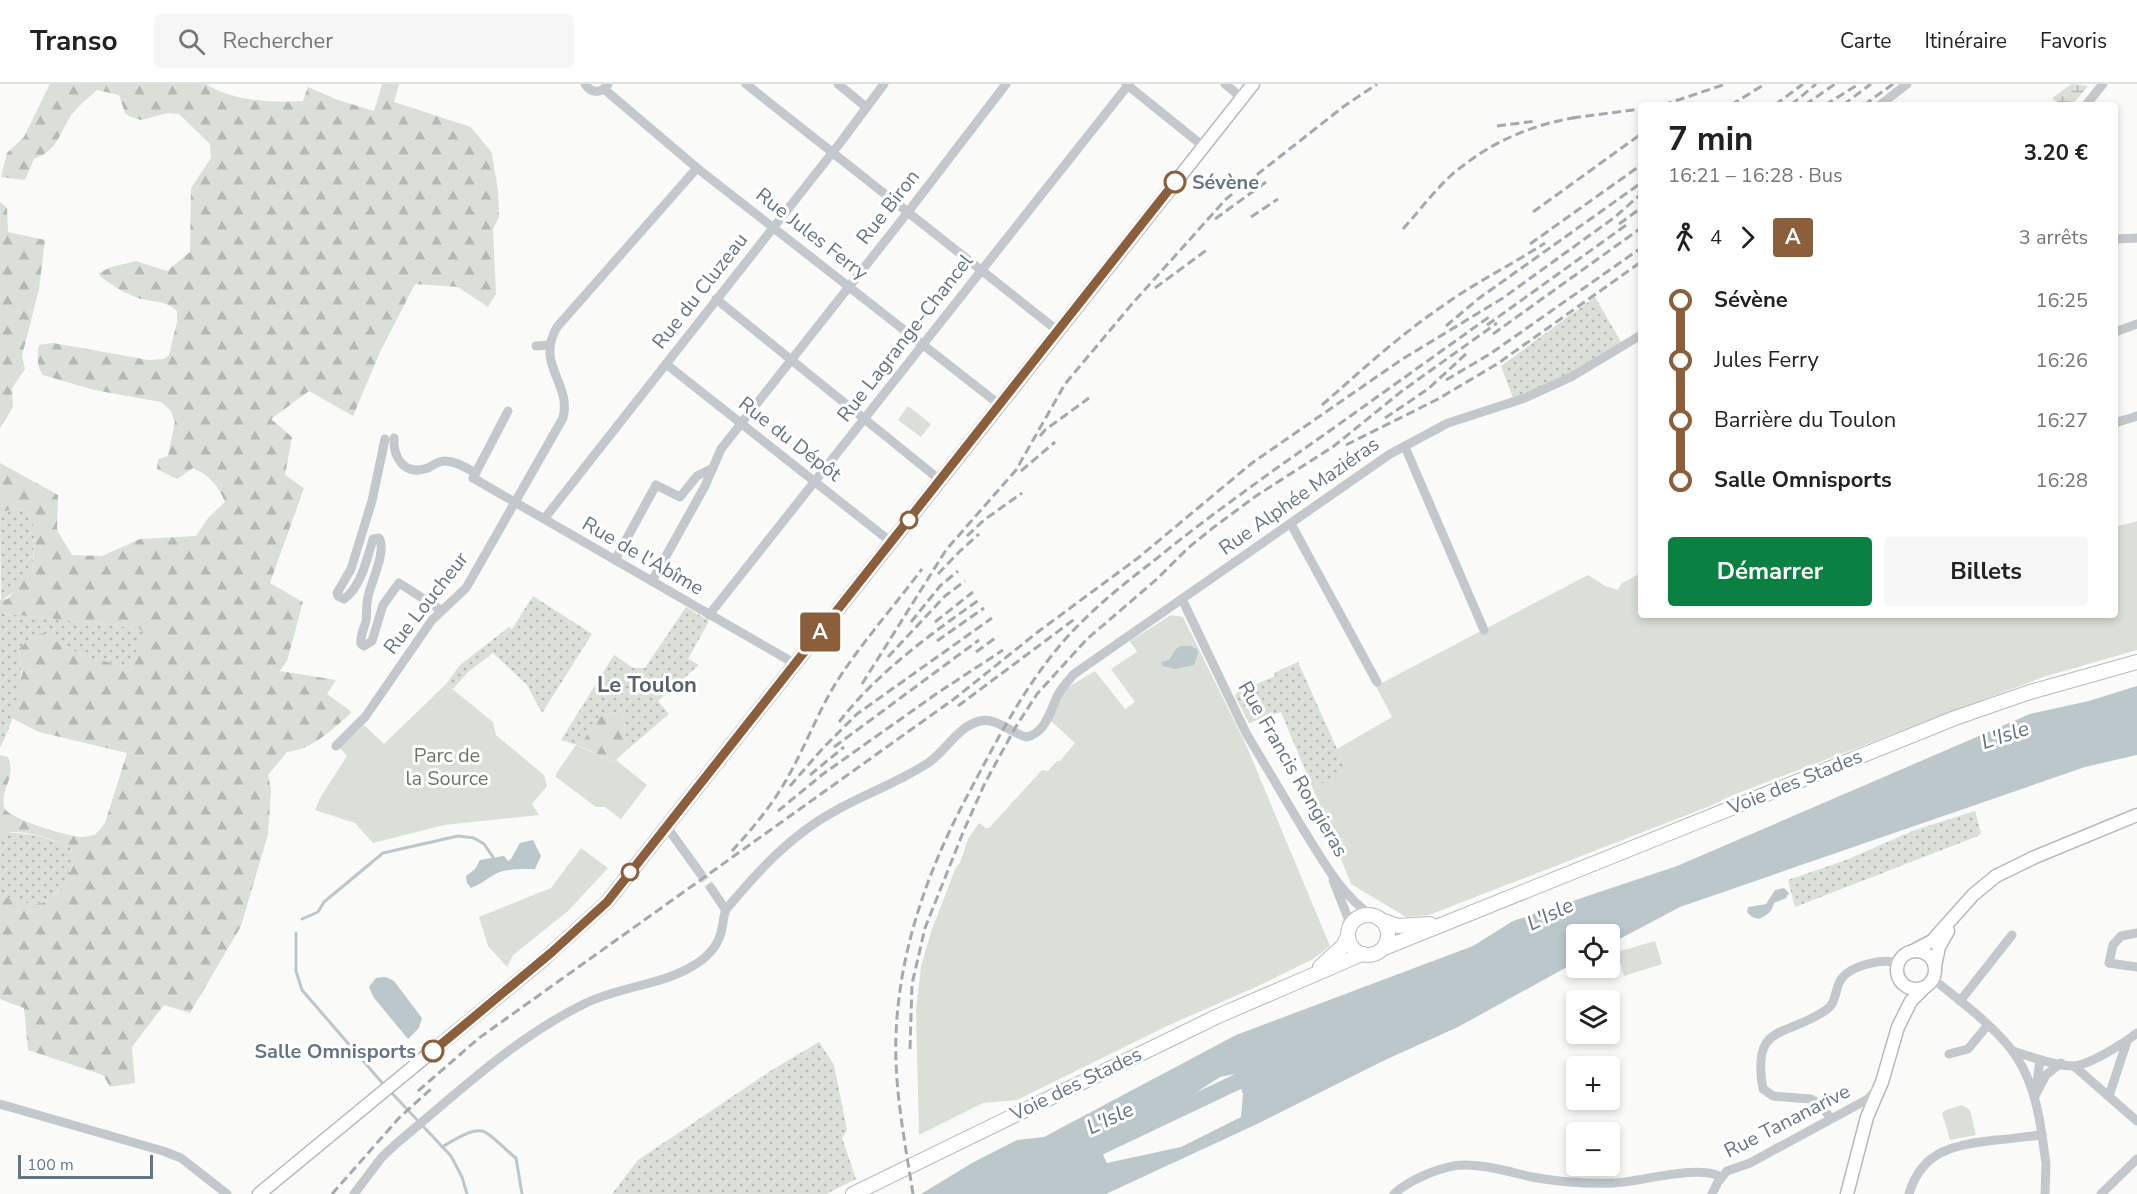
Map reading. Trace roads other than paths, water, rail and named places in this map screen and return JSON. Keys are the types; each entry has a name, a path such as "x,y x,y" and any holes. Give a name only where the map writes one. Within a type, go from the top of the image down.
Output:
{"main road":[{"path":"259,1194 592,917 607,902 1253,84"},
{"name":"Voie des Stades","path":"1384,948 1955,718 2030,692 2137,662"},
{"path":"1899,1027 1902,990 1897,973 1898,963 1904,955 1932,942 1983,885 2011,868 2137,815"},
{"path":"1855,1194 1882,1082 1899,1027 1911,1001 1929,983 1939,947 1965,904"},
{"path":"1359,917 1376,918 1385,925 1388,936 1384,948 1371,955 1362,954 1352,947 1348,933 1354,921 1359,917"},
{"name":"Voie des Stades","path":"1376,918 1398,926 1411,926 1458,918"},
{"name":"Voie des Stades","path":"1302,981 1343,946 1348,933"},
{"path":"1913,951 1924,953 1935,966"},
{"name":"Voie des Stades","path":"853,1194 1129,1058 1227,1012 1362,954"},
{"path":"1901,982 1912,989 1929,983"},
{"path":"1847,1194 1867,1117 1882,1082"}],"street":[{"path":"585,84 595,92 606,87"},
{"path":"746,84 1058,331"},
{"path":"838,84 866,107"},
{"name":"Rue du Cluzeau","path":"544,519 884,84"},
{"name":"Rue Biron","path":"652,581 705,486 721,449 791,357 908,212 1005,84"},
{"path":"1128,84 1203,146"},
{"name":"Rue Lagrange-Chancel","path":"709,615 1128,84"},
{"path":"1225,84 1242,98"},
{"path":"1884,102 1907,84"},
{"path":"2088,102 2099,86"},
{"name":"Rue Jules Ferry","path":"606,87 697,168 1000,405"},
{"path":"536,346 549,345 557,327 697,168"},
{"path":"2118,239 2137,238"},
{"path":"716,299 791,357 940,480"},
{"path":"2118,331 2137,324"},
{"name":"Rue Alphée Maziéras","path":"725,909 786,844 833,812 927,764 944,752 956,736 969,725 985,720 1000,724 1026,737 1038,733 1060,691 1074,674 1291,524 1369,467 1448,423 1525,398 1571,377 1638,337"},
{"name":"Rue Loucheur","path":"336,746 365,717 416,642 441,610 466,588 563,418 566,409 565,400 550,359 549,345"},
{"name":"Rue du Dépôt","path":"666,364 891,542"},
{"path":"474,476 508,411"},
{"path":"2118,422 2137,416"},
{"name":"Rue de l'Abîme","path":"441,610 399,583 383,605 372,641 364,646 362,644 360,638 366,620 368,598 382,551 382,542 379,538 373,539 358,582 350,596 344,599 337,593 351,569 390,438 396,459 407,469 427,468 440,461 447,461 516,504 794,665"},
{"path":"1405,447 1484,630"},
{"name":"Rue Biron","path":"615,560 656,485 680,497 697,476 713,468"},
{"path":"1291,524 1377,682"},
{"name":"Rue Francis Rongieras","path":"1182,599 1246,733 1329,870 1359,906 1376,918"},
{"path":"666,826 700,873"},
{"path":"1329,870 1348,918 1348,933"},
{"path":"354,1194 382,1157 463,1087 530,1034 599,997 676,974 696,964 714,947 722,932 725,909 711,888"},
{"path":"2137,933 2121,936 2114,945 2109,963 2137,967"},
{"path":"1960,1001 2012,934"},
{"path":"1830,1118 1816,1101 1773,1096 1763,1089 1761,1058 1764,1047 1769,1039 1781,1031 1826,1010 1834,1001 1838,985 1846,974 1883,960 1898,963"},
{"path":"1929,983 1960,1001 2013,1051 2035,1096 2046,1164 2045,1194"},
{"path":"1949,1054 1968,1049 1987,1026"},
{"path":"2013,1051 2040,1060 2074,1066 2108,1052 2137,1033"},
{"path":"2109,1096 2127,1041"},
{"path":"2035,1096 2040,1060"},
{"path":"2035,1096 2046,1076 2061,1064"},
{"path":"2074,1066 2137,1121"},
{"name":"Rue Tananarive","path":"1712,1194 1727,1171 1750,1163 1868,1099 1882,1082"},
{"path":"0,1104 163,1151 180,1158 227,1194"},
{"path":"1909,1194 1918,1173 1943,1150 1961,1144 2042,1136"},
{"path":"2101,1194 2137,1159"},
{"path":"1394,1194 1430,1173 1462,1165 1489,1167 1580,1184 1616,1183 1706,1171 1721,1177"}],"water":[{"path":"1181,646 1197,649 1194,665 1175,669 1162,666 1162,662 1169,660 1176,649"},
{"path":"2137,686 2137,755 2085,767 1680,907 1620,939 1620,924 1566,924 1566,968 1458,1027 1106,1194 921,1194 972,1163 1017,1140 1044,1137 1236,1035 1473,946 1513,921 1677,866 2030,714 2089,701","holes":["1235,1074 1243,1094 1241,1117 1181,1147 1107,1163 1097,1142 1183,1101 1220,1077"]},
{"path":"533,840 541,856 535,869 502,872 471,888 467,883 466,876 475,869 480,860 504,856 508,861 520,843"},
{"path":"1784,888 1789,893 1786,898 1774,903 1764,916 1759,919 1747,912 1748,907 1766,904 1775,890"},
{"path":"386,977 394,981 422,1018 419,1028 408,1039 374,998 369,987 376,978"}],"waterway":[{"path":"302,919 318,912 324,902 383,853 458,836 474,838 484,844 493,857"},
{"path":"296,933 296,971 302,990 384,1085"},
{"name":"L'Isle","path":"1081,1156 1258,1072"},
{"path":"389,1090 451,1156 462,1177 467,1194"},
{"path":"442,1147 467,1134 477,1131 485,1132 516,1158 522,1194"}],"tunnel":[{"path":"700,873 711,888"}],"railway":[{"path":"862,684 946,550 1016,470 1065,384 1132,304 1226,199 1343,107 1377,84"},
{"path":"1672,102 1726,84"},
{"path":"1736,102 1765,84"},
{"path":"1779,102 1803,84"},
{"path":"1795,102 1816,84"},
{"path":"1809,102 1835,84"},
{"path":"1830,102 1859,84"},
{"path":"1847,102 1871,84"},
{"path":"1868,102 1893,84"},
{"path":"1572,118 1638,109"},
{"path":"1403,229 1447,179 1490,147 1533,128 1579,117"},
{"path":"1497,126 1536,121"},
{"path":"1533,212 1638,136"},
{"path":"1530,244 1638,167"},
{"path":"1215,219 1266,182"},
{"path":"1446,326 1478,299 1638,185"},
{"path":"418,1091 479,1038 954,699 1039,631 1138,558 1252,463 1401,360 1503,298 1615,217 1638,197"},
{"path":"1251,217 1278,199"},
{"path":"1619,224 1638,210"},
{"path":"1487,325 1629,223"},
{"path":"1493,334 1638,230"},
{"path":"1322,405 1430,315 1471,287 1545,243"},
{"path":"1155,288 1208,249"},
{"path":"1446,380 1490,354 1638,250"},
{"path":"1346,445 1438,399 1497,364 1638,264"},
{"path":"913,1194 901,1115 896,1055 898,1004 909,944 927,886 950,830 999,736 1025,693 1070,634 1122,585 1244,492 1492,315"},
{"path":"910,1049 912,984 925,928 985,783 1015,728 1037,694 1087,639 1214,527 1256,496 1334,446 1402,391 1497,323"},
{"path":"1385,418 1428,389 1467,353"},
{"path":"1040,436 1089,398"},
{"path":"1021,471 1055,442"},
{"path":"967,536 984,520 1022,493"},
{"path":"938,574 979,534"},
{"path":"732,851 777,795 839,678 922,569"},
{"path":"911,622 940,586 958,571"},
{"path":"888,657 945,596 965,581"},
{"path":"935,622 973,592"},
{"path":"839,722 887,671 979,600"},
{"path":"937,641 984,608"},
{"path":"790,786 857,714 992,618"},
{"path":"958,706 1076,618"},
{"path":"976,652 998,636"},
{"path":"834,747 979,640"},
{"path":"778,811 823,774 1003,650"},
{"path":"810,775 844,747"},
{"path":"332,1194 399,1118 432,1088"}],"place":[{"name":"Sévène","path":"1175,182"},
{"name":"Salle Omnisports","path":"433,1051"}],"district":[{"name":"Le Toulon","path":"647,685"}],"park label":[{"name":"Parc de la Source","path":"447,766"}]}
